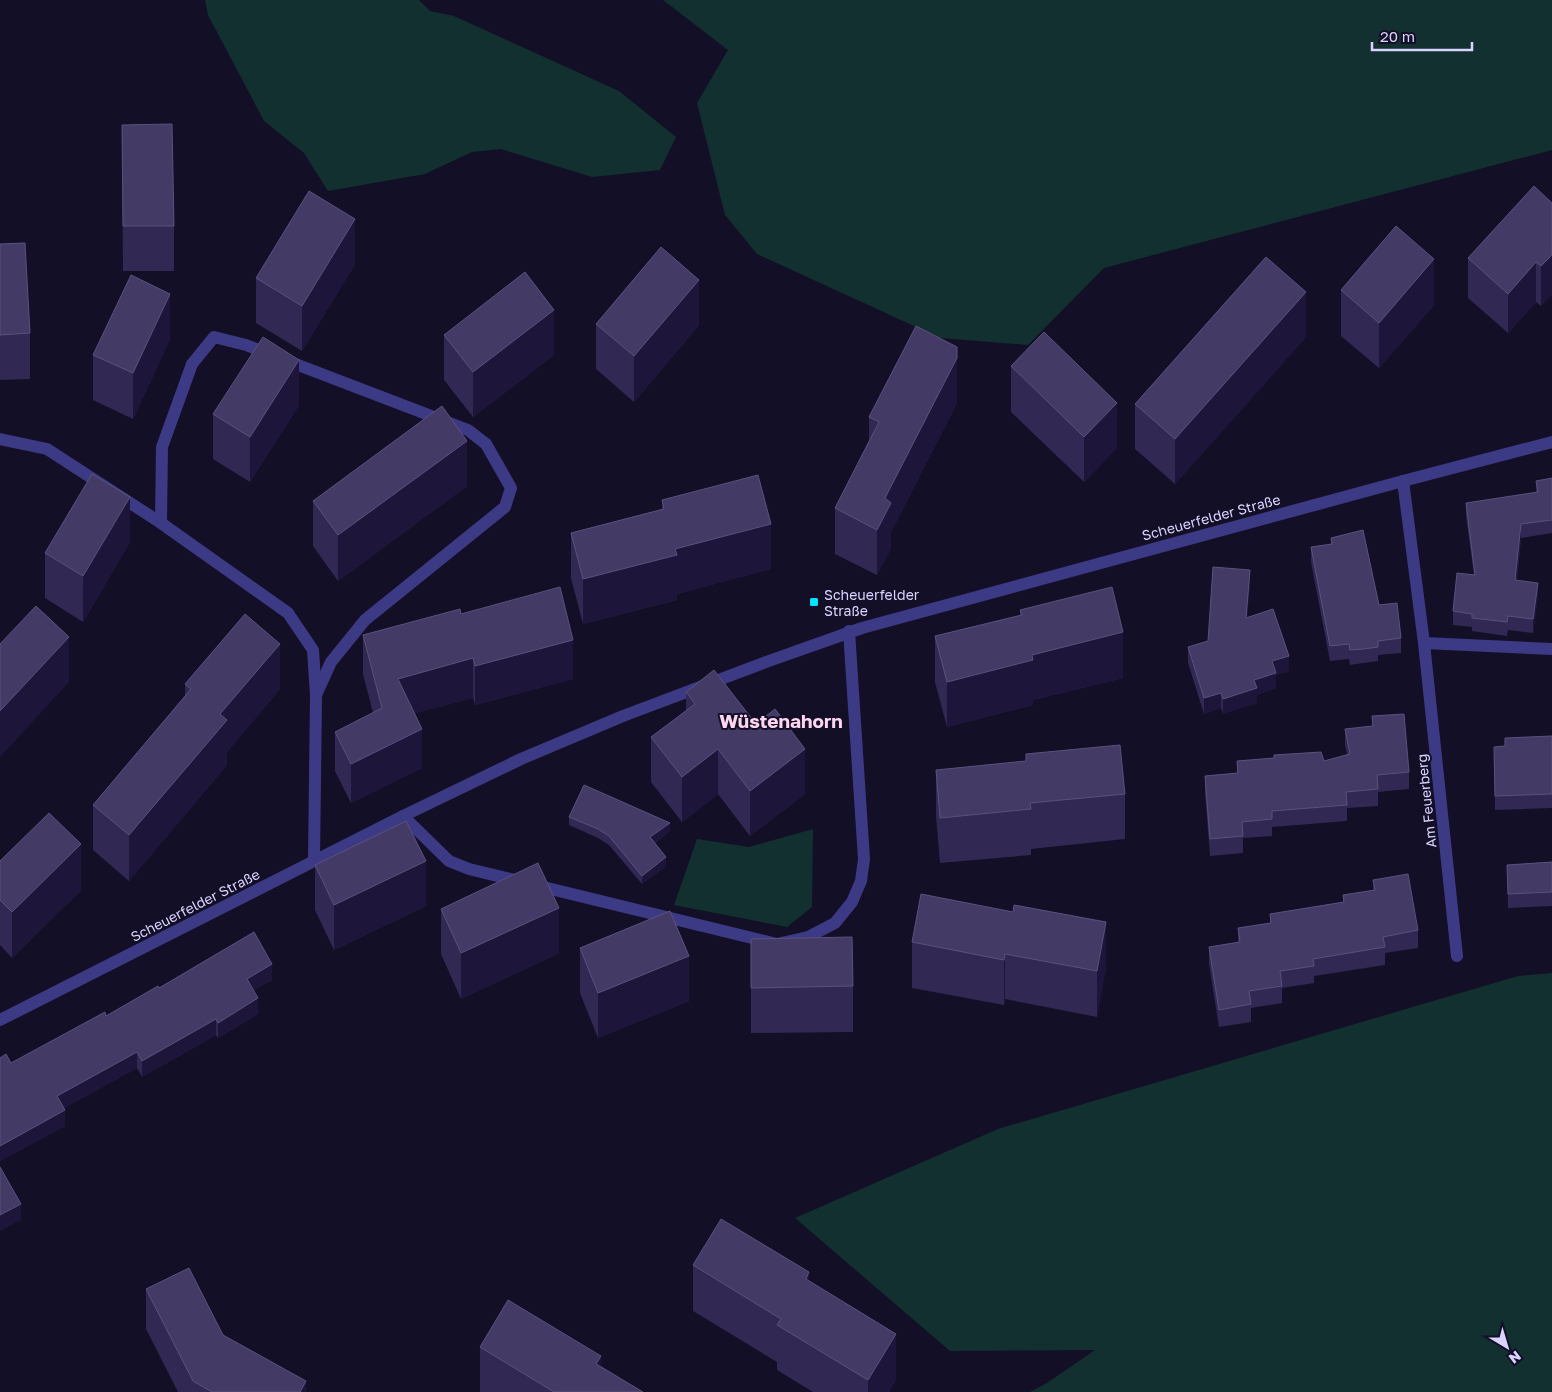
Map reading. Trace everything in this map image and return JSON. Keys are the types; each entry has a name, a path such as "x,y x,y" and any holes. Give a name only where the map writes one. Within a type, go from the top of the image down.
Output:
{"street":[{"path":"161,523 162,447 192,364 214,337 246,345 468,430 486,444 511,488 505,507 365,620 331,662 316,695"},
{"path":"0,439 48,449 161,523 288,614 313,650 316,695 314,862"},
{"name":"Scheuerfelder Straße","path":"0,1020 404,816 521,759 622,716 848,632 1552,442"},
{"name":"Am Feuerberg","path":"1403,481 1424,643 1457,956"},
{"path":"404,816 449,861 469,869 777,944 808,937 835,923 852,902 861,881 864,859 848,632"},
{"path":"1424,643 1552,649"}],"green space":[{"path":"205,0 419,0 430,11 454,16 619,91 676,137 660,170 592,177 501,149 472,152 425,174 328,191 304,153 264,121 208,15"},
{"path":"663,0 1552,0 1552,150 1104,268 1028,345 940,338 757,254 725,215 697,103 728,50"},
{"path":"813,829 812,907 787,927 674,905 697,839 749,847"},
{"path":"1552,973 1552,1392 1030,1392 1047,1383 1095,1350 950,1351 795,1218 998,1129 1518,976"}],"building":[{"path":"172,124 174,226 123,226 122,125"},
{"path":"1534,186 1552,203 1552,255 1541,266 1536,262 1508,294 1468,258"},
{"path":"309,191 355,219 302,306 256,278"},
{"path":"1396,226 1434,259 1379,323 1341,290"},
{"path":"25,243 30,333 0,335 0,244"},
{"path":"661,247 699,280 634,356 596,324"},
{"path":"1266,257 1306,292 1175,439 1135,404"},
{"path":"525,272 554,310 473,372 444,335"},
{"path":"131,275 170,294 133,373 93,355"},
{"path":"916,326 957,347 957,358 885,498 891,503 877,530 835,508 879,422 869,417"},
{"path":"1044,332 1117,403 1084,437 1011,366"},
{"path":"263,337 299,360 250,437 213,414"},
{"path":"442,406 467,441 338,535 313,501"},
{"path":"92,474 130,497 83,576 45,553"},
{"path":"758,475 771,524 675,549 677,555 583,579 571,533 664,509 662,500"},
{"path":"1552,478 1552,520 1521,524 1515,580 1538,583 1533,619 1508,616 1507,622 1472,618 1472,614 1453,611 1457,573 1475,575 1466,503 1538,492 1536,481"},
{"path":"1363,530 1379,605 1397,603 1401,638 1378,641 1378,647 1350,650 1349,644 1330,646 1311,547 1332,544 1331,538"},
{"path":"1213,567 1250,570 1246,618 1273,609 1289,656 1272,661 1276,673 1254,680 1257,688 1223,699 1221,693 1204,698 1188,647 1208,641"},
{"path":"560,587 573,640 475,666 473,658 398,679 422,729 351,764 335,732 382,708 363,635 460,609 461,614"},
{"path":"1112,587 1123,632 1032,655 1033,660 947,682 935,636 1022,615 1020,610"},
{"path":"36,606 69,637 0,711 0,644"},
{"path":"245,614 280,644 220,714 227,720 129,835 93,805 191,689 185,684"},
{"path":"714,670 756,724 775,709 805,749 750,791 718,749 682,777 651,737 695,704 686,692"},
{"path":"1404,714 1409,772 1377,775 1378,789 1346,792 1347,805 1272,811 1272,819 1242,822 1243,836 1210,839 1205,776 1238,773 1237,761 1274,758 1274,755 1321,752 1324,761 1350,754 1345,729 1373,726 1372,716"},
{"path":"1552,736 1552,794 1495,796 1494,747 1505,746 1505,738"},
{"path":"1120,745 1125,794 1030,803 1031,809 940,818 936,770 1026,761 1026,754"},
{"path":"584,785 670,823 650,837 666,857 642,876 609,836 598,829 569,817"},
{"path":"49,813 81,844 12,912 0,900 0,861"},
{"path":"406,821 426,861 334,905 315,865"},
{"path":"1552,862 1552,892 1508,894 1507,865"},
{"path":"538,863 559,908 461,953 441,909"},
{"path":"1408,874 1418,930 1383,937 1385,947 1313,959 1314,966 1280,971 1282,986 1249,991 1251,1004 1219,1010 1209,947 1240,942 1238,928 1271,923 1270,914 1344,902 1343,895 1375,890 1373,880"},
{"path":"921,894 1013,912 1014,905 1106,922 1097,971 1005,954 1004,960 912,942"},
{"path":"670,911 689,956 598,993 580,948"},
{"path":"254,932 272,964 247,979 258,998 218,1023 216,1019 142,1061 137,1052 57,1096 65,1110 0,1146 0,1058 6,1054 11,1063 105,1012 106,1016 158,986 159,988"},
{"path":"852,937 853,986 751,988 751,939"},
{"path":"0,1167 21,1204 0,1215"},
{"path":"721,1219 809,1272 806,1279 896,1334 868,1380 777,1325 781,1319 693,1265"},
{"path":"189,1268 223,1335 306,1381 300,1392 212,1392 193,1381 146,1289"},
{"path":"508,1300 601,1356 596,1364 643,1392 554,1392 480,1347"}],"place":[{"name":"Scheuerfelder Straße","path":"814,602"}],"district":[{"name":"Wüstenahorn","path":"781,720"}]}
